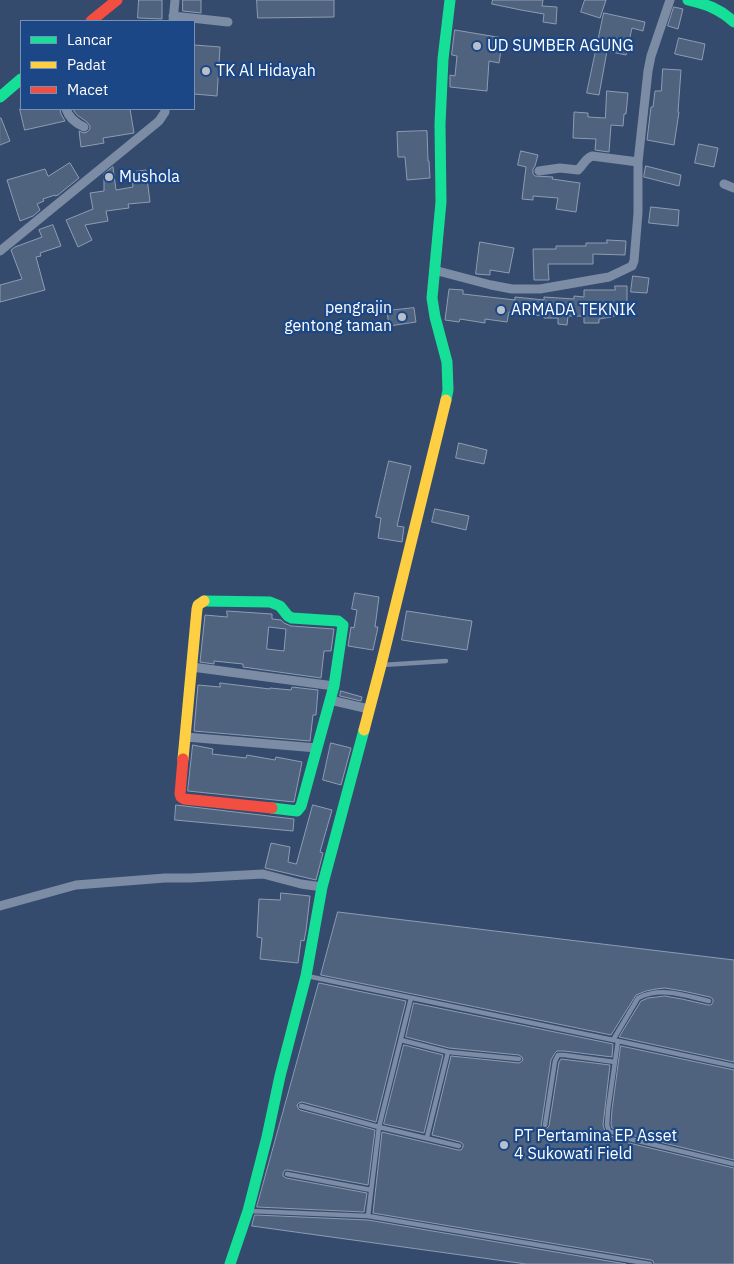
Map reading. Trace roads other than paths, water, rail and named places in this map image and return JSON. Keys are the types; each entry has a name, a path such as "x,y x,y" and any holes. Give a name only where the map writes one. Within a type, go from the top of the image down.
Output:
{"street":[{"path":"92,20 117,0"},
{"path":"174,0 173,19 191,20"},
{"path":"230,1264 248,1211 267,1137 280,1076 306,976 322,887 441,430 448,390 448,362 435,317 432,298 441,202 440,124 443,59 450,0"},
{"path":"434,270 512,289 540,289 609,277 632,266 638,213 638,162 648,71 651,56 670,0"},
{"path":"688,0 708,4 719,9 734,22"},
{"path":"195,20 228,22"},
{"path":"0,97 20,80"},
{"path":"66,110 71,119 84,127"},
{"path":"0,251 159,121 165,110"},
{"path":"539,171 560,168 578,170 586,159 592,156 638,162"},
{"path":"724,184 734,188"},
{"path":"204,601 270,602 280,606 292,618 340,622 343,625 334,686 297,811 184,799 181,797 198,605 204,601"},
{"path":"192,667 334,686"},
{"path":"330,700 369,709"},
{"path":"186,737 317,748"},
{"path":"0,906 76,885 165,878 262,874 301,884 322,887"}],"lane":[{"path":"380,665 446,661"},
{"path":"306,976 734,1066"},
{"path":"709,1001 668,992 656,992 638,998 616,1040 607,1125 609,1131 630,1139 734,1164"},
{"path":"368,1216 379,1127 411,998"},
{"path":"401,1040 448,1052 519,1059"},
{"path":"427,1138 448,1052"},
{"path":"545,1125 555,1062 558,1055 615,1062"},
{"path":"301,1106 459,1146"},
{"path":"287,1174 371,1190"},
{"path":"248,1211 368,1216 650,1264"}],"place":[{"name":"UD SUMBER AGUNG","path":"477,46"},
{"name":"TK Al Hidayah","path":"206,71"},
{"name":"Mushola","path":"109,177"},
{"name":"ARMADA TEKNIK","path":"501,310"},
{"name":"pengrajin gentong taman","path":"402,317"},
{"name":"PT Pertamina EP Asset 4 Sukowati Field","path":"504,1145"}]}
